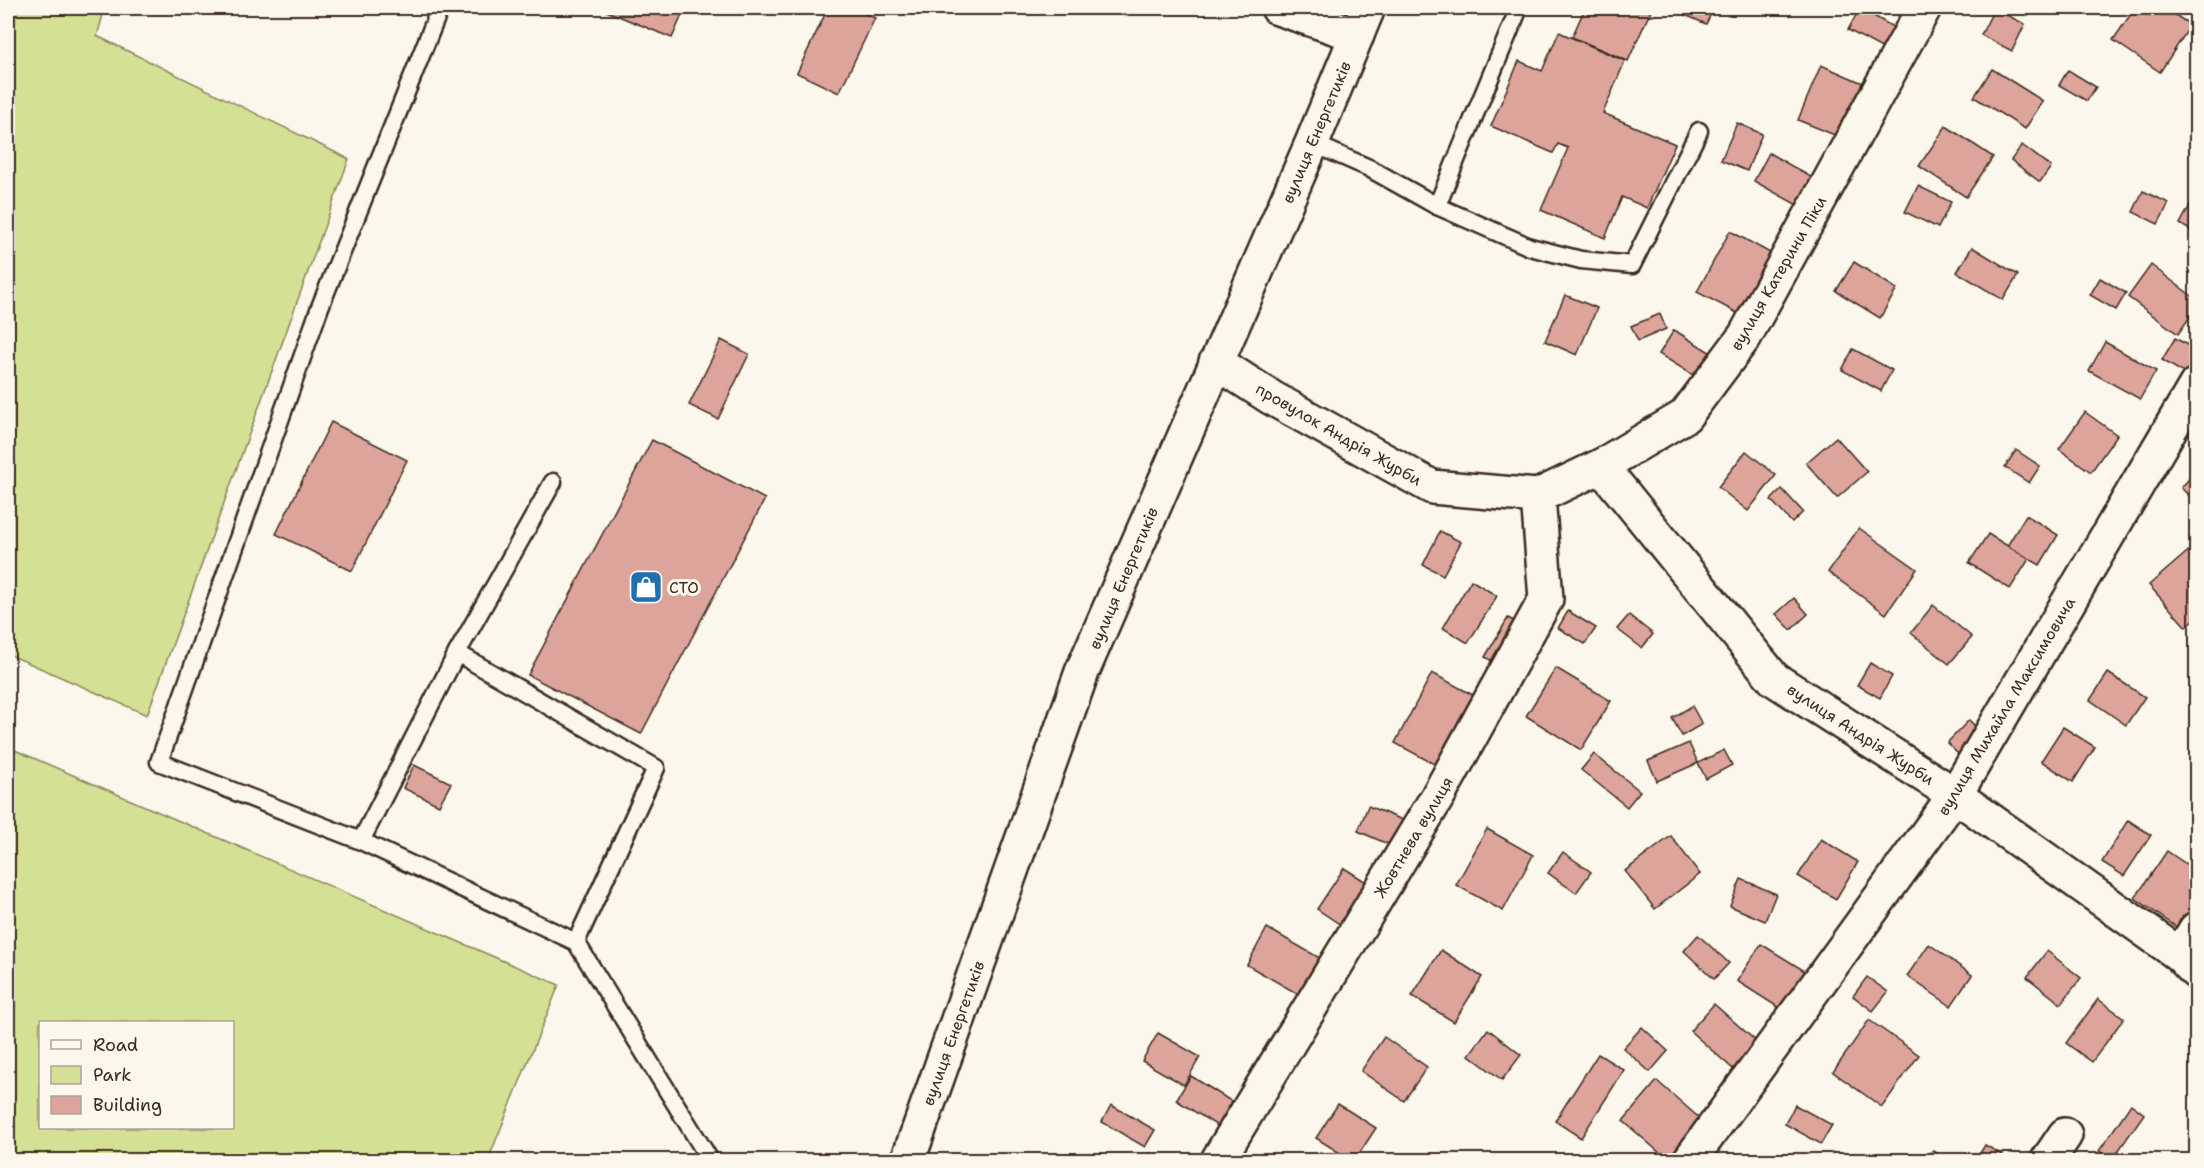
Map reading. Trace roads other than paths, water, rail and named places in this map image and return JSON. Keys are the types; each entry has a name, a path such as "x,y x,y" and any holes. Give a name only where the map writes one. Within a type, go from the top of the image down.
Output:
{"street":[{"path":"1278,8 1362,21"},
{"name":"вулиця Катерини Піки","path":"1538,496 1601,466 1685,416 1745,336 1924,8"},
{"name":"вулиця Енергетиків","path":"908,1161 1082,672 1312,143 1362,21"},
{"name":"провулок Андрія Журби","path":"1216,362 1272,398 1432,487 1538,496"},
{"name":"вулиця Михайла Максимовича","path":"1690,1161 1955,795 2196,385"},
{"name":"вулиця Андрія Журби","path":"1601,466 1774,678 2191,952"},
{"name":"Жовтнева вулиця","path":"1218,1161 1438,796 1546,599 1538,496"}],"lane":[{"path":"440,8 320,307 159,762 361,841 576,942 710,1161"},
{"path":"1437,206 1519,8"},
{"path":"1312,143 1368,168 1437,206 1530,247 1581,260 1632,265 1699,131"},
{"path":"361,841 457,653 553,482"},
{"path":"457,653 656,768 576,942"}],"place":[{"name":"СТО","path":"646,587"}]}
